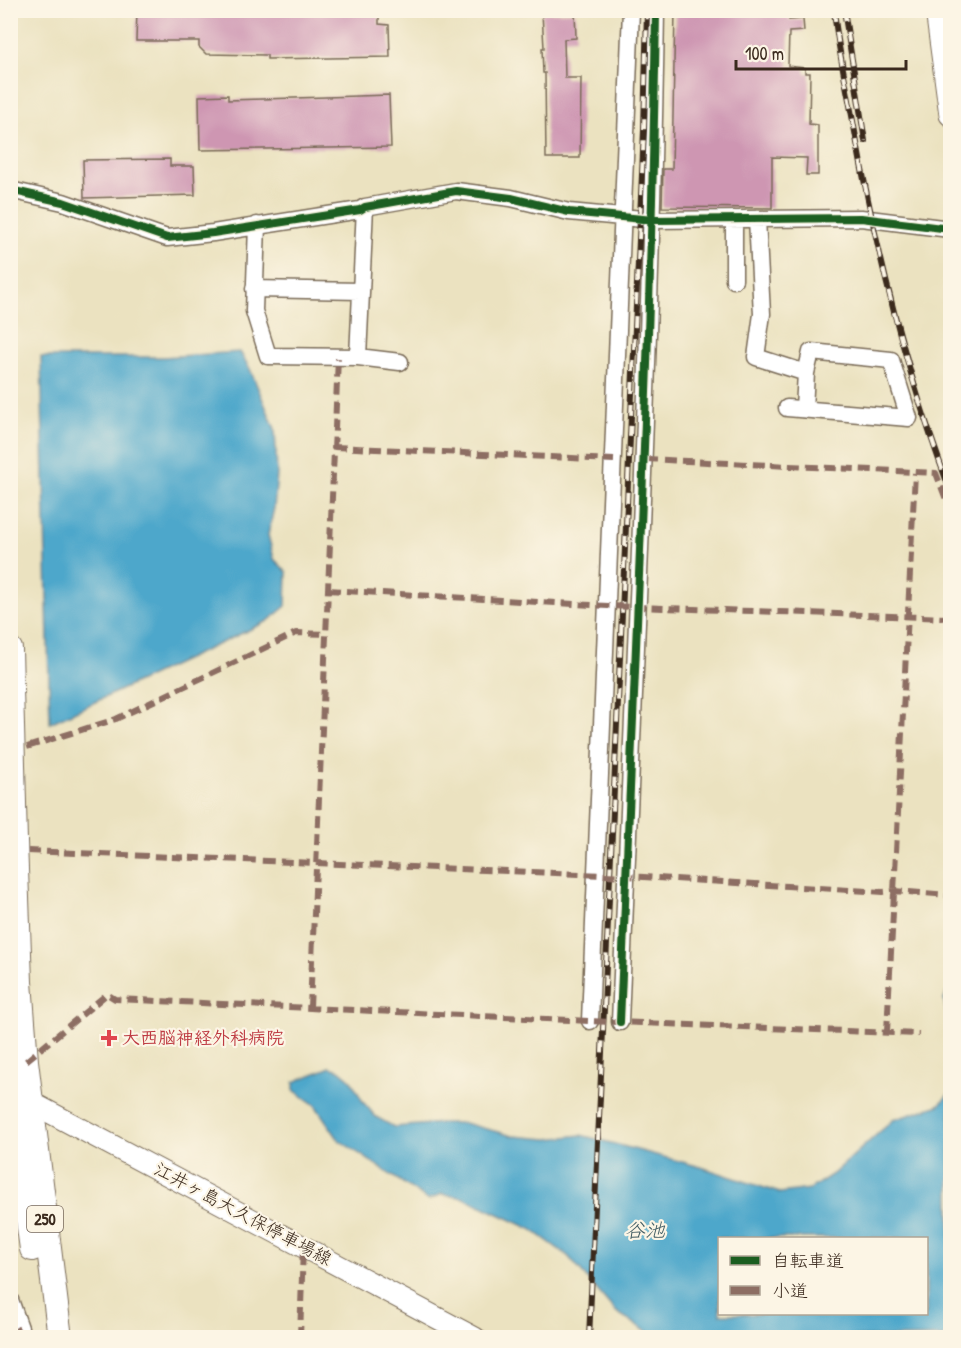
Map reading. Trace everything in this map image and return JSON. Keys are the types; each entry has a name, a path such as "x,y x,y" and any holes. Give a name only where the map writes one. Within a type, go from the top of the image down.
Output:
{"highway":[{"name":"250","path":"10,649 20,982 15,1093 45,1338"},
{"name":"250","path":"15,1093 60,1338"}],"main road":[{"path":"936,10 946,53 951,115"},
{"name":"江井ヶ島大久保停車場線","path":"15,1093 475,1338"}],"street":[{"path":"590,1022 632,10"},
{"path":"620,1022 636,607 645,459 653,220 656,10"},
{"path":"10,190 63,202 167,238 360,210 365,207 456,191 511,198 569,212 623,218 653,220 861,218 951,229"},
{"path":"358,357 365,207"},
{"path":"734,219 734,280"},
{"path":"757,219 762,314 756,357 806,373"},
{"path":"257,225 254,310 268,356 358,357 400,362"},
{"path":"254,289 360,291"},
{"path":"811,352 891,360 909,418 795,408 806,373 811,352"},
{"path":"10,1300 20,1329"}],"water":[{"path":"240,352 250,369 275,429 277,474 274,508 268,535 274,559 287,572 286,606 268,621 50,723 41,357 163,357"},
{"path":"950,984 950,1029 944,1000"},
{"name":"谷池","path":"330,1067 339,1070 351,1080 363,1102 376,1117 394,1127 464,1123 513,1136 548,1139 581,1135 701,1167 780,1193 810,1189 833,1174 893,1120 939,1105 950,1093 950,1337 655,1337 615,1311 568,1256 531,1229 464,1198 442,1194 428,1200 339,1140 315,1105 294,1090 294,1082"}],"building":[{"path":"137,10 379,10 379,24 389,25 390,57 267,59 267,55 206,54 199,47 199,41 136,41"},
{"path":"675,10 790,10 789,20 803,19 804,31 789,32 788,66 805,68 805,73 810,73 809,124 818,125 818,175 806,175 807,158 772,157 772,208 662,207 663,169 672,169"},
{"path":"575,12 576,38 564,39 565,78 581,78 580,158 546,158 542,13"},
{"path":"228,95 228,100 389,95 391,147 200,150 199,96"},
{"path":"170,159 170,166 194,166 195,195 84,198 83,160"}],"railway":[{"path":"589,1338 644,130 647,10"},
{"path":"834,10 883,269 906,358 950,490"},
{"path":"844,10 865,141"}],"marked path":[{"path":"310,1007 338,358"},
{"path":"334,447 614,460"},
{"path":"645,459 936,473 950,510"},
{"path":"887,1032 915,473"},
{"path":"328,590 608,606 950,618"},
{"path":"27,747 116,719 296,633 325,634"},
{"path":"28,851 626,876 950,895"},
{"path":"26,1061 107,994 115,999 919,1034"},
{"path":"300,1338 303,1246"},
{"path":"10,1335 20,1328 22,1338"}],"cycle path":[{"path":"620,1022 646,390 656,10"},
{"path":"10,190 63,202 167,238 360,210 365,207 456,191 511,198 569,212 653,220 861,218 950,229"}],"place":[{"name":"大西脳神経外科病院","path":"109,1038"}]}
